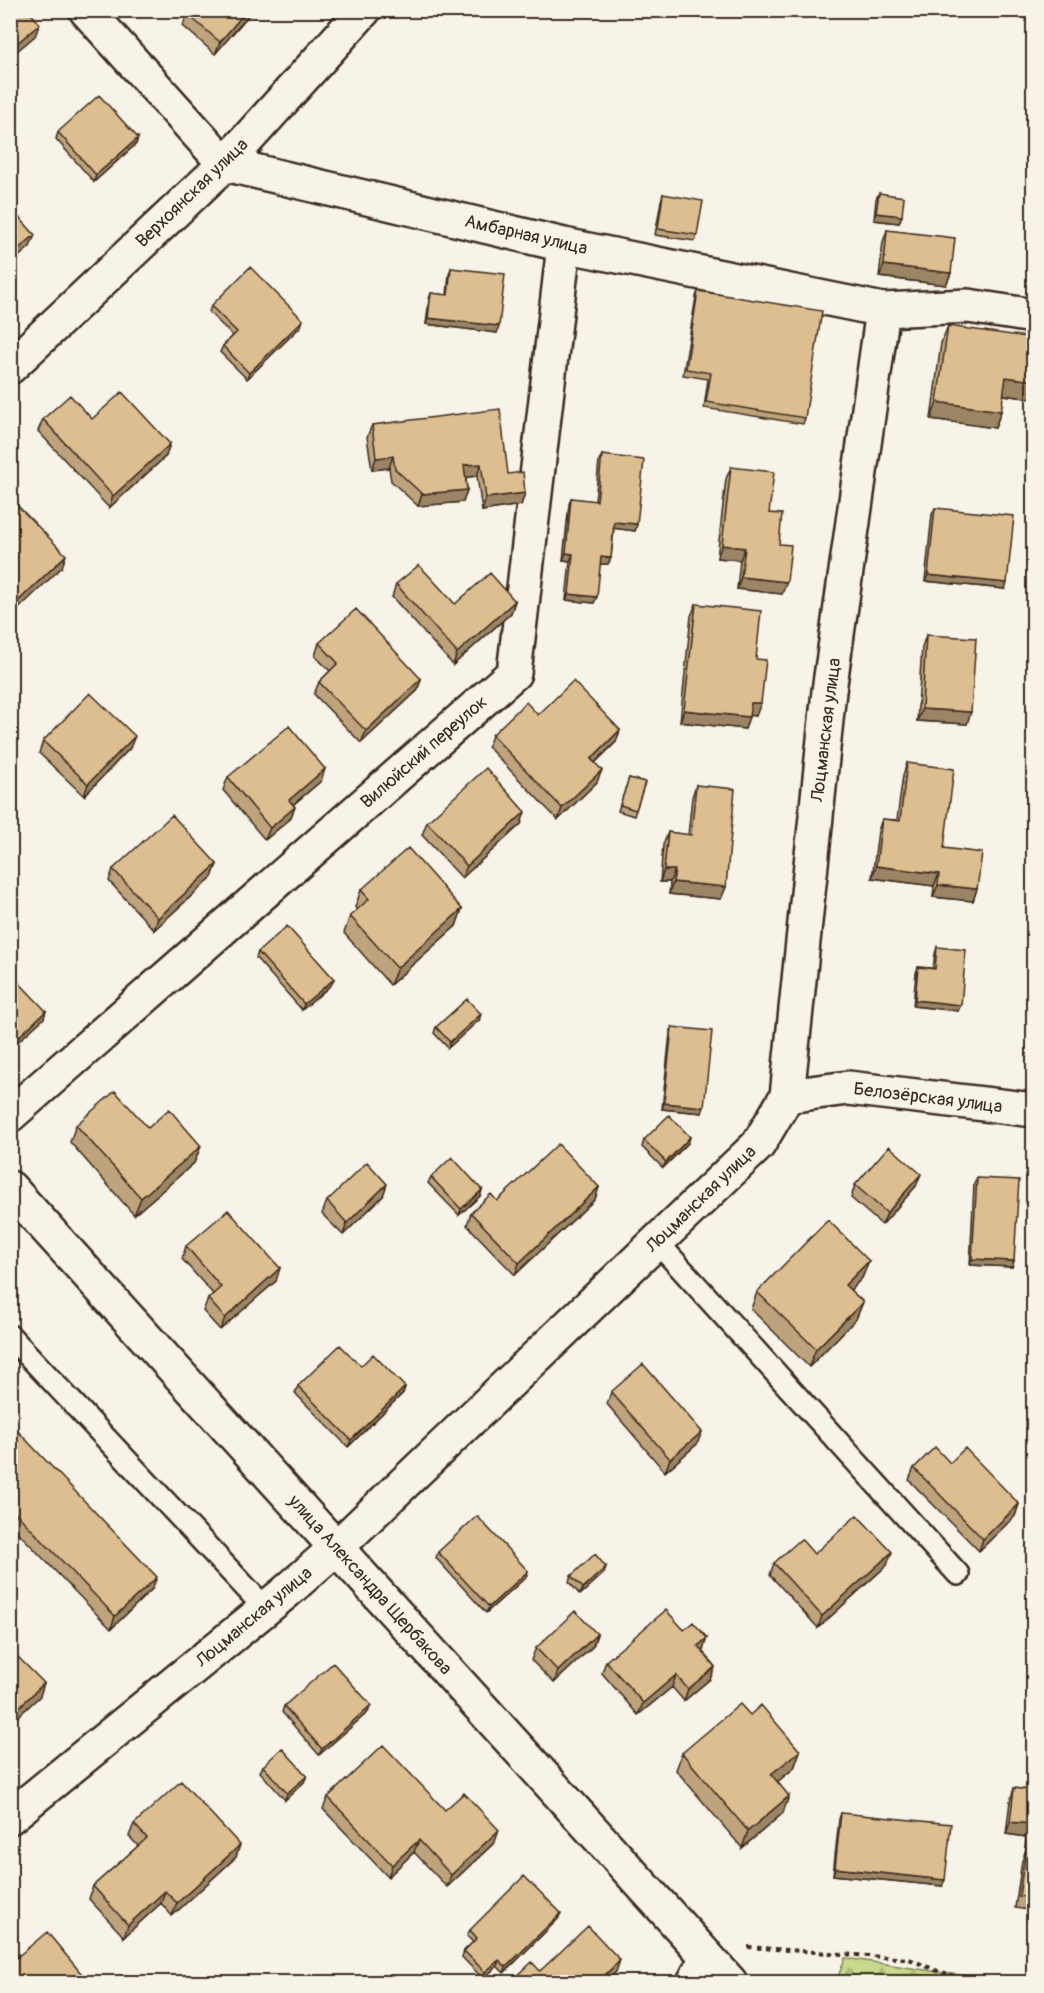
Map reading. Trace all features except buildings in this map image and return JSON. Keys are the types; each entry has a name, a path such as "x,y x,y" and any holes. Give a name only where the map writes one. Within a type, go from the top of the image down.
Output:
{"street":[{"path":"86,10 225,164"},
{"name":"Верхоянская улица","path":"10,367 225,164 364,10"},
{"name":"Амбарная улица","path":"225,164 564,245 883,310 968,306 1034,316"},
{"name":"Вилюйский переулок","path":"10,1115 514,673 564,245"},
{"name":"Лоцманская улица","path":"10,1817 336,1548 758,1145 787,1096 829,691 883,310"},
{"name":"Белозёрская улица","path":"787,1096 848,1088 1034,1110"},
{"name":"улица Александра Щербакова","path":"10,1188 336,1548 700,1970 730,1983"}],"lane":[{"path":"657,1242 958,1574"},
{"path":"10,1336 266,1608"}],"path":[{"path":"700,1970 746,1947 909,1959 964,1983"}],"green space":[{"path":"845,1958 1005,1982 836,1982"}]}
